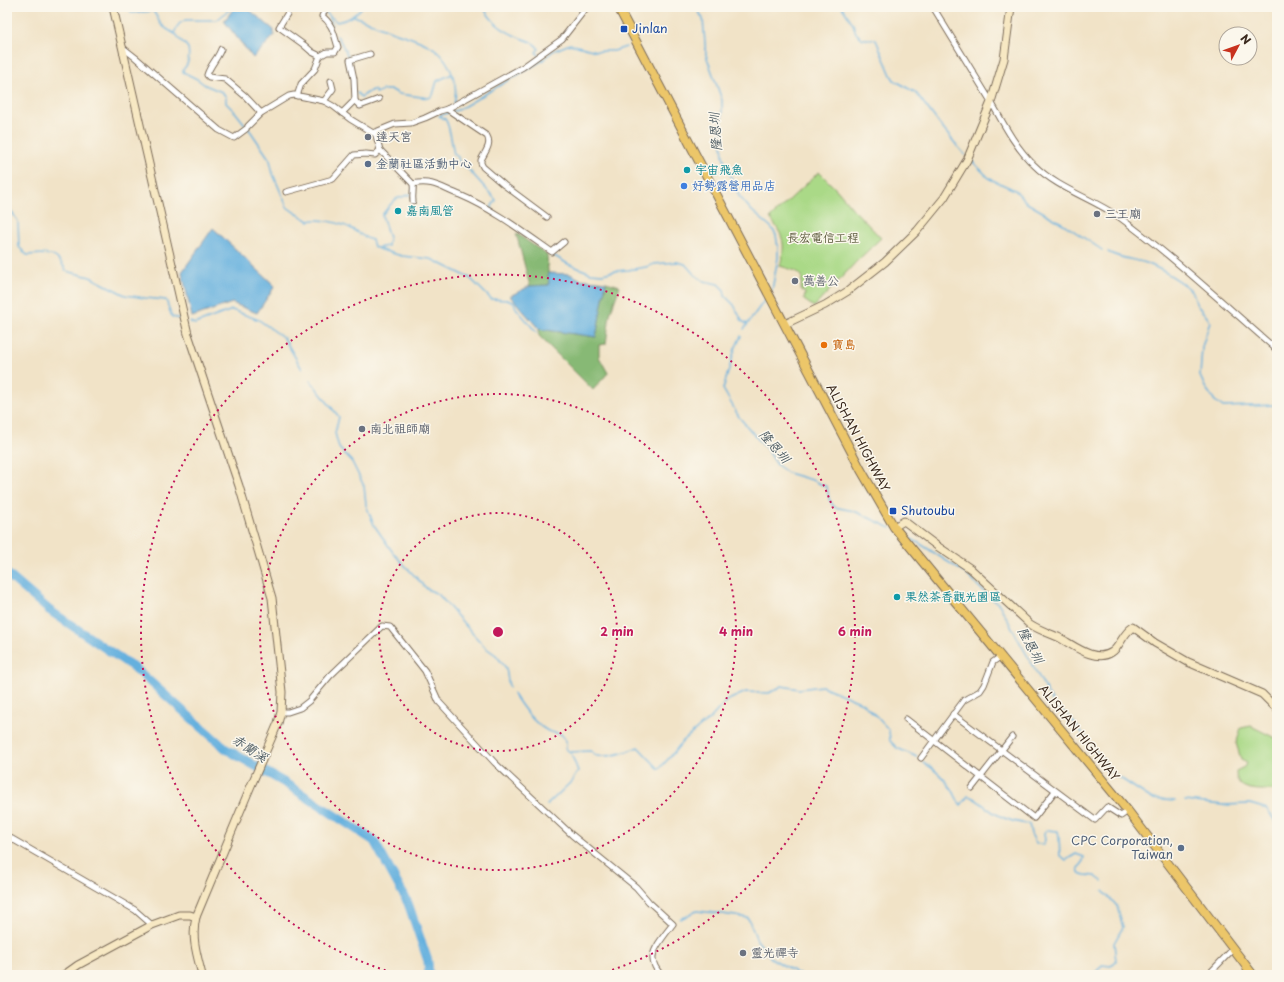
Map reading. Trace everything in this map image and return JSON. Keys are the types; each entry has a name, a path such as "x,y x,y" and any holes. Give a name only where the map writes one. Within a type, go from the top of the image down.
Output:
{"main road":[{"name":"ALISHAN HIGHWAY","path":"618,7 858,463 894,527 1128,811 1253,975"}],"street":[{"path":"113,7 188,334 239,486 272,598 282,692 281,712 275,733 247,795 196,917 194,943 202,975"},
{"path":"297,96 301,84 315,69 320,56 327,52 335,52 338,47 334,31 329,22 322,16 325,10 323,7"},
{"path":"122,47 219,130 234,138 247,128 261,113 289,96 324,101 373,133 395,124 411,123 447,109 522,67 562,39 587,7"},
{"path":"933,7 991,102 1006,130 1034,166 1069,189 1109,211 1155,244 1277,350"},
{"path":"785,324 825,305 848,291 886,262 917,231 944,198 967,160 991,102 1004,59 1011,7"},
{"path":"288,14 279,27 312,52 320,56"},
{"path":"221,48 220,53 208,70 207,75 209,77 225,79 245,96 261,113"},
{"path":"342,113 354,100 354,79 350,60 370,54"},
{"path":"324,101 333,89 331,81"},
{"path":"354,100 360,106 379,99"},
{"path":"447,109 487,136 490,142 481,160 483,167 504,185 547,217"},
{"path":"375,132 380,150 413,184 413,201"},
{"path":"286,192 333,178 354,155 375,155 380,150"},
{"path":"413,184 420,182 439,185 483,206 496,213 552,252 564,242"},
{"path":"894,527 904,522 971,569 1030,624 1082,651 1094,655 1109,654 1133,627 1155,643 1188,662 1262,694 1277,709"},
{"path":"281,712 288,712 300,708 330,676 382,626 390,627 425,671 439,702 495,763 572,835 636,887 649,902 673,924 662,937 652,957 654,965 661,975"},
{"path":"921,758 964,700 980,691 993,662 1000,656"},
{"path":"953,714 1095,820 1107,807 1121,816 1128,811"},
{"path":"906,719 1034,818 1055,791"},
{"path":"972,788 1012,737"},
{"path":"7,836 135,910 152,925"},
{"path":"64,975 78,965 152,925 179,915 190,915 196,917"},
{"path":"1208,975 1233,949"}],"green space":[{"name":"長宏電信工程","path":"819,172 881,238 856,262 814,307 804,300 805,293 801,290 802,276 796,271 780,266 783,252 781,235 770,218"},
{"path":"516,233 547,255 549,285 530,286"},
{"path":"606,282 620,286 610,314 606,344 599,345 599,357 608,373 593,390 539,336 539,329 596,337"},
{"path":"1251,726 1277,739 1277,790 1250,789 1241,785 1237,780 1236,771 1246,766 1247,762 1241,759 1236,743 1241,728"}],"water":[{"path":"235,7 246,7 274,30 274,36 253,58 224,21"},
{"path":"213,228 275,286 257,313 232,303 192,317 182,272"},
{"path":"548,273 570,274 580,279 606,282 596,337 539,329 510,296 530,286 549,285"}],"waterway":[{"path":"128,7 132,13 153,11 160,23 177,35 179,39 187,46 189,51 188,61 183,72 205,85 222,92 226,97 226,103 251,132 270,160 273,174 287,207 294,212 309,221 325,221 348,227 372,240 374,247 376,248 388,246 389,238 382,215 396,199 411,194"},
{"path":"174,33 179,24 185,20 217,20 229,10 230,7"},
{"path":"325,12 337,22 351,17 362,7"},
{"path":"483,7 490,17 502,28 534,44 539,49 536,52 543,60 553,51 570,44 596,51 614,51 626,47"},
{"name":"隆恩圳","path":"696,7 703,19 706,55 722,100 723,156 739,196 752,211 771,227 776,235 778,258 772,290"},
{"path":"842,7 853,24 856,33 863,39 876,40 894,80 916,93 965,155"},
{"path":"354,16 390,31 420,41 436,50 450,68 455,90 454,104"},
{"path":"329,17 333,25"},
{"path":"337,36 349,59"},
{"path":"453,111 458,110 543,60"},
{"path":"357,93 361,97 372,90 376,93 383,90 392,90 399,94 429,98 433,95 437,81 452,74"},
{"path":"450,112 439,116 447,122 454,154 458,157 459,162 470,171 496,200 492,206 492,210"},
{"path":"972,161 990,179 1015,190 1027,203 1065,225 1102,250"},
{"path":"7,208 8,207 18,221 19,247 27,255 51,255 59,260 66,271 90,277 125,295 166,300 172,317 181,319"},
{"path":"378,249 402,256 431,259 470,278 491,299 507,300 514,303 516,308 537,333"},
{"path":"1108,252 1158,268 1178,280 1193,293 1197,305 1210,322 1202,347 1200,376 1205,387 1215,401 1223,407 1277,405"},
{"path":"551,254 568,264 591,273 602,274 646,267 654,264 677,262 685,264 694,274 704,281 718,284 724,290 725,296 734,305 742,321 747,324"},
{"name":"隆恩圳","path":"744,329 766,298"},
{"path":"190,322 195,324 232,310 259,320 284,338 302,369"},
{"name":"隆恩圳","path":"741,336 735,349 723,389 739,417 769,452 777,465 788,473 812,480 827,487 829,499 834,507 854,511 891,528"},
{"path":"310,380 339,417 335,433 339,448 352,462 364,486 366,505 374,525 394,554 427,589 438,594 486,648 496,655 506,668 509,687"},
{"path":"1277,432 1272,443 1277,472"},
{"name":"隆恩圳","path":"911,539 965,573 988,596 999,604 1056,708 1068,715 1088,740"},
{"name":"赤蘭溪","path":"7,574 49,610 136,669 226,749 285,783 374,841 408,903 428,961 429,975"},
{"path":"513,693 537,724 548,731 561,734 566,741 566,749 570,752 591,751 597,756 607,756 623,753 638,747 659,769 683,741 709,720 726,701 746,692 769,693 782,686 799,689 822,686 862,703 889,730 890,741 897,748 917,757"},
{"name":"隆恩圳","path":"1092,746 1111,772 1152,799 1175,801"},
{"path":"547,805 572,781 578,771 571,753"},
{"path":"923,762 943,778 961,805 968,796 1002,817 1029,824 1031,834 1036,843 1043,845 1045,840 1044,834 1047,830 1058,831 1060,856 1066,860 1076,854 1084,857 1082,864 1078,868 1079,873 1095,876 1102,881"},
{"name":"隆恩圳","path":"1185,801 1223,805 1250,804 1267,809 1277,824"},
{"path":"1096,975 1096,972 1102,965 1111,966 1116,961 1114,943 1123,927 1117,906 1103,891"},
{"path":"680,919 697,911 748,918 757,940 771,958 800,975"}],"place":[{"name":"Jinlan","path":"624,29"},
{"name":"達天宮","path":"368,137"},
{"name":"金蘭社區活動中心","path":"368,164"},
{"name":"宇宙飛魚","path":"687,170"},
{"name":"好勢露營用品店","path":"684,186"},
{"name":"嘉南風管","path":"398,211"},
{"name":"三王廟","path":"1097,214"},
{"name":"萬善公","path":"795,281"},
{"name":"寶島","path":"824,345"},
{"name":"南北祖師廟","path":"362,429"},
{"name":"Shutoubu","path":"893,511"},
{"name":"果然茶香觀光園區","path":"897,597"},
{"name":"CPC Corporation, Taiwan","path":"1181,848"},
{"name":"靈光禪寺","path":"743,953"}]}
